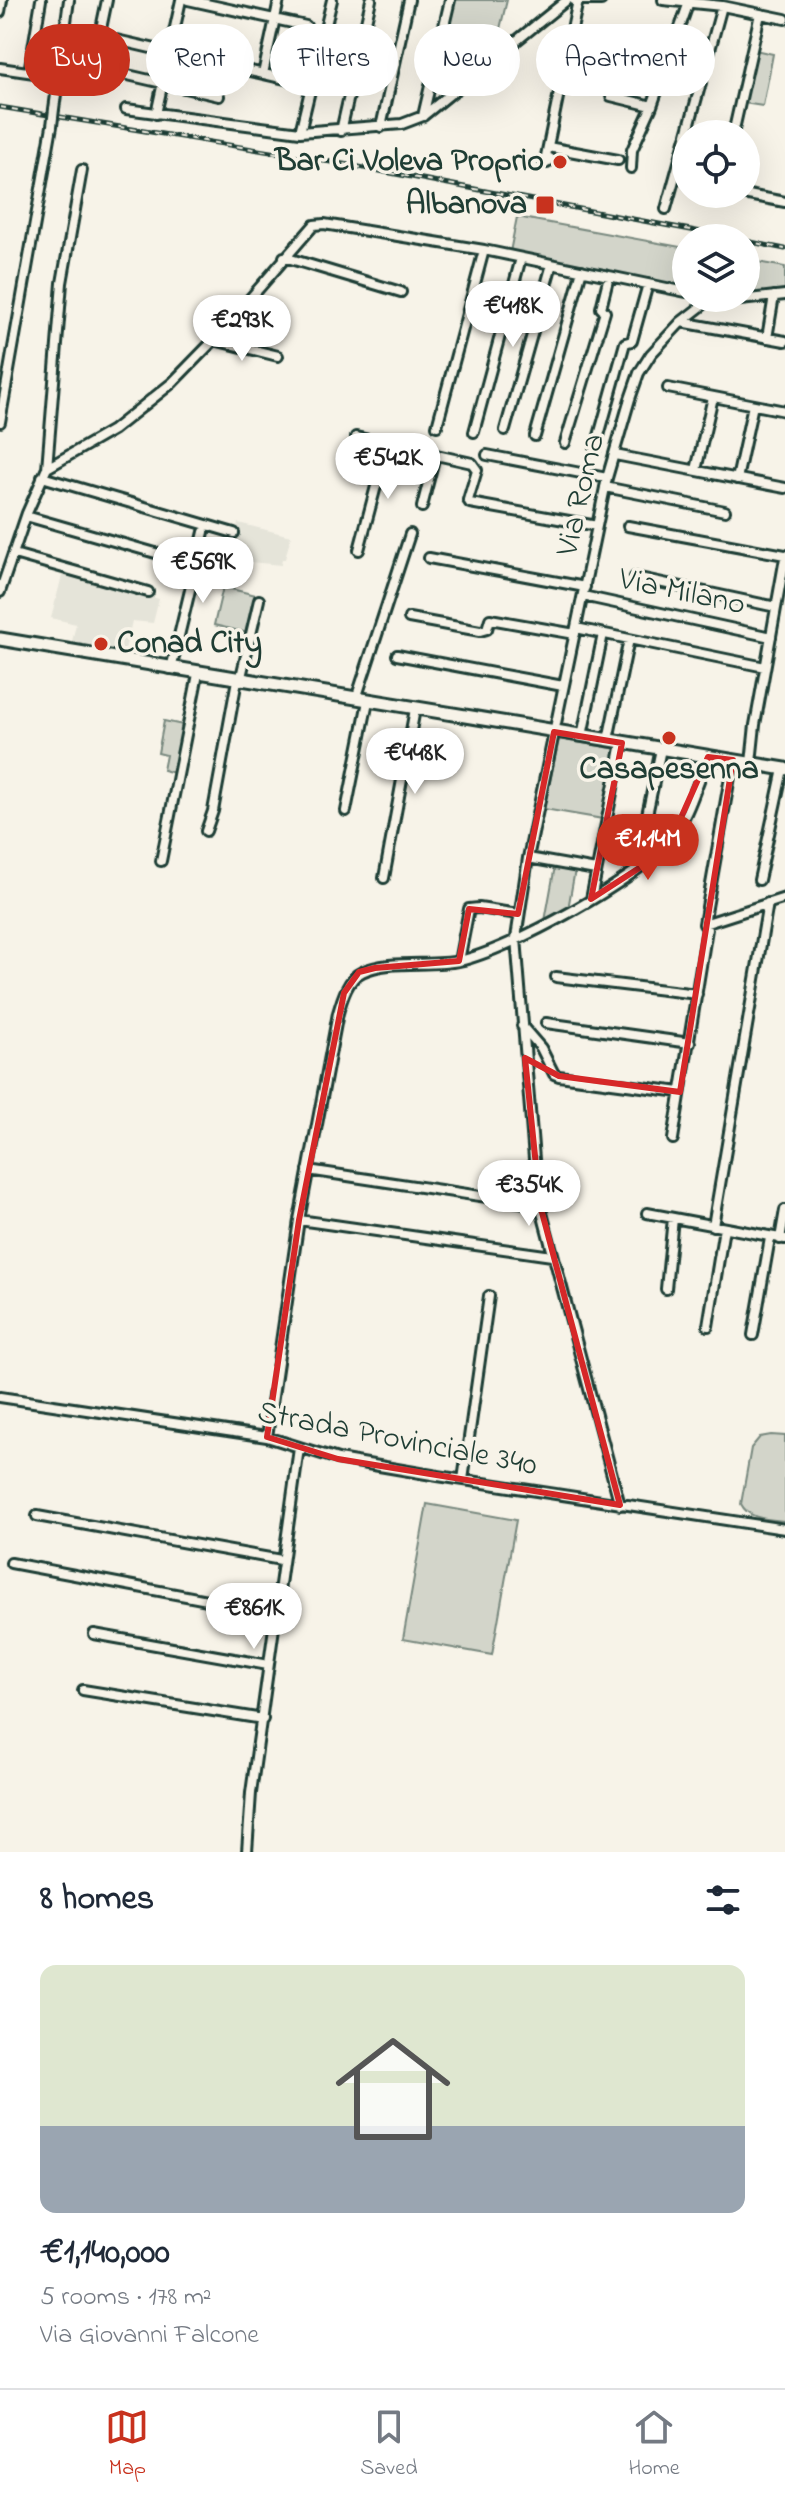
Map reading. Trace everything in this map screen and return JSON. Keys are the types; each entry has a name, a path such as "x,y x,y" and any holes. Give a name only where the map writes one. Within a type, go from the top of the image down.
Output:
{"street":[{"path":"0,12 2,0"},
{"path":"37,24 41,0"},
{"path":"0,422 52,126 69,0"},
{"path":"102,24 107,0"},
{"path":"176,24 181,0"},
{"path":"188,0 297,24"},
{"path":"263,74 279,0"},
{"path":"300,132 332,0"},
{"path":"341,131 371,0"},
{"path":"381,127 409,0"},
{"path":"423,116 450,0"},
{"path":"126,109 300,132 402,124 423,116 568,0 601,0"},
{"path":"573,24 578,0"},
{"path":"663,0 722,6 785,19"},
{"path":"681,24 689,2"},
{"path":"690,120 722,6"},
{"path":"736,120 760,14"},
{"path":"0,68 24,71"},
{"path":"254,72 270,76"},
{"path":"156,114 161,96"},
{"path":"559,96 547,152 618,160"},
{"path":"611,96 652,106"},
{"path":"631,168 632,150 655,96"},
{"path":"0,592 26,516 47,468 62,283 82,170"},
{"path":"666,209 672,187"},
{"path":"760,197 785,202"},
{"path":"47,468 136,413 172,383 214,340 314,225 324,224 484,250 672,289"},
{"path":"437,426 484,250"},
{"path":"284,257 401,292"},
{"path":"474,432 521,258"},
{"path":"505,430 552,264"},
{"path":"535,436 582,270"},
{"path":"565,443 605,312 601,308 609,276"},
{"path":"595,450 625,343 632,341 648,284"},
{"path":"760,298 785,295"},
{"path":"767,338 774,296"},
{"name":"Via Roma","path":"620,1505 540,1205 516,938 528,858 606,483 639,373 651,354 681,322 695,312"},
{"path":"681,322 785,341"},
{"path":"214,340 278,356"},
{"path":"668,388 785,411"},
{"path":"696,470 713,397"},
{"path":"737,479 753,405"},
{"path":"356,437 476,466 470,503 597,526"},
{"path":"359,550 387,445"},
{"path":"422,507 435,455"},
{"path":"487,455 725,511"},
{"path":"615,455 785,488"},
{"path":"42,477 234,533"},
{"path":"26,516 166,556"},
{"path":"628,526 785,557 751,763"},
{"path":"171,669 204,532"},
{"path":"346,811 362,700 410,534"},
{"path":"14,554 148,592"},
{"name":"Via Milano","path":"429,558 584,591 771,637"},
{"path":"635,577 779,605"},
{"path":"206,831 259,600"},
{"path":"409,618 480,631 487,629 490,619 603,634 765,667"},
{"path":"582,736 603,634"},
{"path":"0,639 784,769 759,880"},
{"path":"608,740 629,639"},
{"path":"397,655 563,686"},
{"path":"161,861 198,674"},
{"path":"384,878 415,709"},
{"path":"591,899 622,743"},
{"path":"635,871 661,749"},
{"path":"267,1437 299,1220 344,993 359,972 459,961 516,938 591,899 635,871 650,861 672,838 708,757"},
{"path":"673,1139 707,929 704,924 733,760"},
{"path":"528,858 596,870"},
{"path":"704,924 785,898"},
{"path":"713,1226 768,903"},
{"path":"459,961 469,909 518,914"},
{"path":"556,977 697,994"},
{"path":"546,1023 690,1043"},
{"path":"522,1026 541,1048 554,1074 680,1092"},
{"path":"308,1170 540,1205"},
{"path":"753,1335 785,1210"},
{"path":"647,1213 778,1239"},
{"path":"666,1289 673,1218"},
{"path":"299,1220 552,1256"},
{"path":"708,1326 724,1228"},
{"path":"463,1480 489,1296"},
{"name":"Strada Provinciale 340","path":"0,1397 267,1437 338,1459 785,1529"},
{"path":"247,1852 251,1793 299,1448"},
{"path":"37,1516 281,1560"},
{"path":"11,1563 276,1613"},
{"path":"94,1634 268,1665"},
{"path":"83,1690 263,1719"}],"highlighted area":[{"path":"554,732 622,743 591,899 650,861 672,838 708,757 733,760 680,1092 559,1076 525,1058 540,1205 620,1505 338,1459 267,1437 299,1220 344,993 359,972 459,961 469,909 518,914"}],"shaded area":[{"path":"453,0 507,0 501,24 447,24"},
{"path":"755,50 773,54 763,106 743,103"},
{"path":"517,217 672,245 672,285 510,252"},
{"path":"760,263 785,267 785,291 760,294"},
{"path":"238,523 291,536 281,565 250,562 248,570 228,565"},
{"path":"63,572 159,599 153,623 132,621 124,654 71,646 76,624 51,618"},
{"path":"223,587 256,595 248,633 214,625"},
{"path":"164,721 183,725 175,773 163,770 166,755 158,753"},
{"path":"559,739 618,749 603,819 544,809"},
{"path":"555,866 575,870 568,909 545,921"},
{"path":"785,1436 785,1521 754,1516 741,1504 751,1448 760,1437"},
{"path":"427,1504 516,1520 492,1655 403,1639"}],"railway":[{"path":"0,107 343,164 672,226"},
{"path":"760,244 785,249"}],"place":[{"name":"Bar Ci Voleva Proprio","path":"560,162"},
{"name":"Albanova","path":"545,205"},
{"name":"Conad City","path":"101,644"},
{"name":"Casapesenna","path":"669,738"}]}
